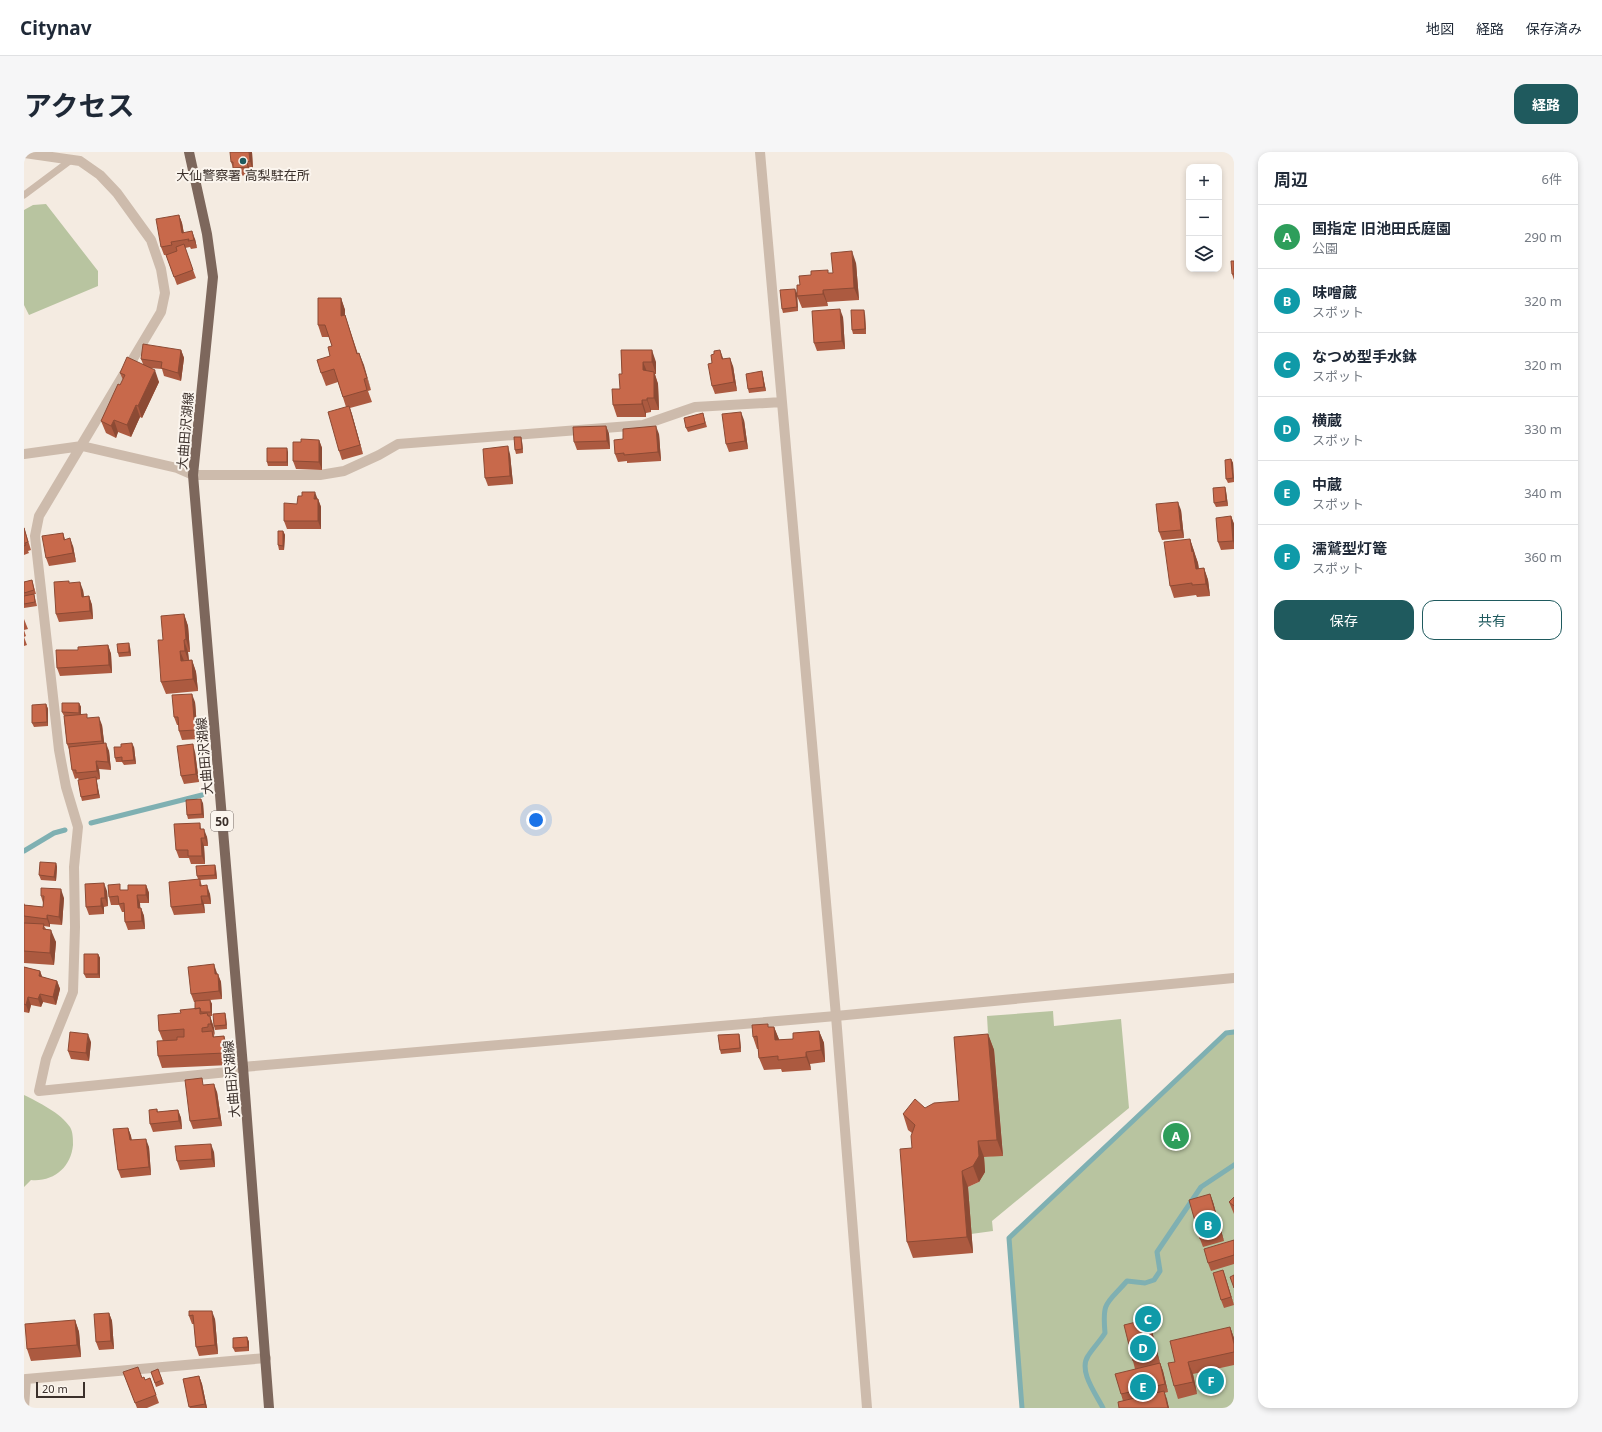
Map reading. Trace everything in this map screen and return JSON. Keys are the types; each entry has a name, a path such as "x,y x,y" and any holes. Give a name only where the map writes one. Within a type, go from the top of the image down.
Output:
{"main road":[{"name":"大曲田沢湖線","path":"189,152 207,234 213,278 193,475 243,1067 269,1408"}],"street":[{"path":"760,152 836,1016 867,1408"},
{"path":"24,153 80,161 100,175 117,193 150,240 161,269 165,293 161,312 39,516 35,536 59,750 66,787 78,827 74,866 75,927 73,992 46,1059 40,1091 228,1072 243,1067 836,1016 1234,978"},
{"path":"24,454 82,446 177,468 193,475 320,475 344,471 379,455 398,444 643,425 695,407 782,402"},
{"path":"24,1408 26,1378 266,1358"}],"lane":[{"path":"24,195 71,160"}],"green space":[{"path":"46,204 98,271 98,286 29,315 24,305 24,210 33,205"},
{"path":"1053,1011 1054,1026 1121,1019 1129,1108 992,1221 993,1231 971,1234 968,1187 979,1182 984,1157 1003,1155 994,1051 989,1051 987,1016"},
{"path":"1234,1032 1234,1408 1022,1408 1009,1238 1226,1033"},
{"path":"24,1095 49,1108 66,1122 72,1131 73,1145 69,1160 60,1172 47,1178 31,1180 24,1187"}],"building":[{"path":"230,152 249,152 250,161 247,162 248,167 233,168"},
{"path":"179,215 182,233 192,231 194,240 188,241 189,239 171,242 172,245 161,247 156,219"},
{"path":"184,244 193,270 174,277 166,255 177,251 176,247"},
{"path":"852,251 854,288 823,290 823,294 797,296 797,285 800,285 799,276 811,275 811,271 828,270 828,273 833,273 831,253"},
{"path":"1231,261 1234,261 1234,274 1232,274"},
{"path":"795,289 797,307 782,309 780,290"},
{"path":"318,298 341,298 341,316 345,315 357,354 359,353 367,378 364,379 367,390 343,397 334,369 321,373 317,360 330,356 328,347 332,346 325,325 318,325"},
{"path":"840,309 842,341 814,343 812,311"},
{"path":"851,310 864,310 865,329 852,330"},
{"path":"143,344 181,350 178,373 161,368 162,362 141,359"},
{"path":"621,350 652,350 652,362 643,362 643,370 654,372 654,398 642,400 642,404 613,405 612,389 620,389 619,374 622,374"},
{"path":"720,350 722,359 730,358 734,382 712,386 708,364 712,363 711,355 714,354 714,351"},
{"path":"127,357 155,370 127,425 114,420 111,426 101,421 118,384 120,385 125,375 120,373"},
{"path":"762,371 764,387 748,389 746,374"},
{"path":"349,406 360,445 339,451 328,412"},
{"path":"741,412 745,441 726,444 722,414"},
{"path":"703,413 705,423 686,428 684,418"},
{"path":"606,426 607,441 574,442 573,427"},
{"path":"656,426 658,452 624,455 624,453 615,454 614,440 623,439 623,429"},
{"path":"514,437 521,437 522,449 515,450"},
{"path":"301,439 319,440 319,462 293,461 293,442 301,442"},
{"path":"508,446 510,476 485,478 483,449"},
{"path":"267,448 287,448 287,462 267,462"},
{"path":"1231,459 1233,478 1226,479 1225,460"},
{"path":"1225,487 1226,501 1214,503 1213,488"},
{"path":"302,492 315,492 314,499 318,499 318,521 284,521 284,503 297,504 298,496 302,496"},
{"path":"1178,502 1181,530 1159,532 1156,504"},
{"path":"1231,516 1233,541 1218,542 1216,518"},
{"path":"24,528 28,542 25,543 26,545 24,546"},
{"path":"278,531 283,531 283,546 278,545"},
{"path":"63,533 64,540 70,538 73,553 46,558 42,536"},
{"path":"1190,539 1196,569 1204,568 1206,584 1192,585 1192,583 1170,586 1164,542"},
{"path":"32,580 34,590 24,593 24,582"},
{"path":"69,581 69,583 80,582 82,597 89,596 90,611 56,614 54,582"},
{"path":"34,594 35,602 24,604 24,596"},
{"path":"184,614 186,639 184,640 185,651 180,651 181,661 192,660 193,679 161,682 158,640 163,640 161,616"},
{"path":"129,643 129,652 118,653 117,644"},
{"path":"108,645 109,665 57,668 56,650 78,650 78,647"},
{"path":"192,694 195,730 179,731 178,717 174,717 172,695"},
{"path":"62,703 79,703 79,713 62,712"},
{"path":"46,704 47,722 32,723 32,705"},
{"path":"87,714 87,718 99,717 102,741 67,744 64,716"},
{"path":"106,743 108,762 96,761 97,771 76,773 76,770 72,770 69,747"},
{"path":"132,743 134,760 122,761 122,757 115,758 114,747 121,747 121,744"},
{"path":"193,744 196,774 181,776 177,746"},
{"path":"96,777 98,794 81,797 78,780"},
{"path":"201,799 202,814 187,815 186,800"},
{"path":"200,823 200,829 204,829 205,838 201,838 202,856 188,856 188,850 176,850 174,824"},
{"path":"40,862 56,863 54,877 39,875"},
{"path":"215,865 215,875 197,876 196,866"},
{"path":"200,879 200,886 207,885 208,896 201,896 202,904 171,907 169,882"},
{"path":"104,883 105,898 101,898 101,906 86,907 85,884"},
{"path":"120,884 120,890 128,890 128,885 146,885 146,895 137,895 138,908 141,908 142,921 125,922 124,903 119,904 118,896 109,897 108,885"},
{"path":"41,888 61,889 59,917 47,915 47,919 24,916 24,905 43,907 44,896 41,896"},
{"path":"24,923 44,924 43,929 51,930 50,953 24,951"},
{"path":"84,954 98,954 98,974 84,974"},
{"path":"214,964 215,974 218,974 219,991 191,994 188,967"},
{"path":"24,967 40,971 39,976 57,981 53,997 40,994 38,999 28,997 26,1005 24,1004"},
{"path":"210,1000 211,1012 201,1012 200,1008 195,1009 195,1001"},
{"path":"200,1008 200,1014 207,1013 208,1016 210,1016 211,1024 208,1024 208,1027 202,1028 202,1032 212,1031 213,1037 224,1036 225,1053 158,1056 157,1041 177,1040 177,1037 184,1037 184,1029 159,1031 158,1015 181,1013 180,1010"},
{"path":"225,1013 226,1025 214,1026 213,1014"},
{"path":"768,1024 768,1027 774,1027 775,1040 793,1039 793,1033 819,1031 821,1050 806,1052 806,1057 778,1060 778,1056 759,1058 757,1036 753,1037 752,1025"},
{"path":"70,1032 88,1034 86,1053 68,1051"},
{"path":"739,1034 740,1048 720,1050 718,1035"},
{"path":"988,1034 997,1140 978,1141 979,1156 973,1166 962,1171 967,1237 907,1242 900,1149 912,1148 911,1136 915,1125 903,1114 915,1099 925,1108 934,1103 959,1101 954,1037"},
{"path":"202,1078 203,1085 214,1084 219,1118 190,1121 185,1080"},
{"path":"157,1109 157,1112 178,1110 179,1121 150,1124 149,1110"},
{"path":"128,1128 130,1140 146,1139 149,1167 118,1170 113,1129"},
{"path":"211,1144 212,1159 177,1161 175,1146"},
{"path":"1210,1194 1221,1233 1200,1239 1189,1200"},
{"path":"1234,1197 1234,1206 1229,1202"},
{"path":"1234,1240 1234,1255 1208,1263 1204,1249"},
{"path":"1223,1270 1231,1297 1221,1300 1213,1273"},
{"path":"1234,1275 1234,1288 1230,1277"},
{"path":"189,1311 212,1311 215,1345 196,1347 193,1315 189,1316"},
{"path":"109,1313 111,1341 96,1342 94,1314"},
{"path":"1148,1319 1157,1355 1133,1361 1124,1325"},
{"path":"75,1320 77,1345 27,1349 25,1324"},
{"path":"1230,1327 1234,1344 1234,1352 1188,1362 1193,1382 1174,1386 1168,1363 1175,1362 1170,1341"},
{"path":"247,1337 248,1347 233,1348 233,1338"},
{"path":"1160,1363 1165,1384 1121,1394 1115,1374"},
{"path":"138,1367 142,1378 144,1377 145,1380 150,1378 156,1395 135,1403 123,1372"},
{"path":"158,1369 162,1380 155,1383 151,1372"},
{"path":"199,1376 205,1404 189,1407 183,1379"},
{"path":"1164,1391 1168,1408 1119,1408 1118,1402"}],"waterway":[{"path":"91,823 202,795"},
{"path":"24,851 54,833 65,830"},
{"path":"1022,1408 1009,1238 1226,1033 1234,1032"},
{"path":"1103,1408 1089,1382 1085,1362 1105,1333 1104,1314 1107,1303 1127,1281 1145,1283 1154,1280 1160,1271 1157,1252 1201,1187 1234,1165"}],"place":[{"name":"大仙警察署 高梨駐在所","path":"243,161"},
{"name":"国指定 旧池田氏庭園","path":"1176,1136"},
{"name":"味噌蔵","path":"1208,1225"},
{"name":"なつめ型手水鉢","path":"1148,1319"},
{"name":"横蔵","path":"1143,1348"},
{"name":"濡鷲型灯篭","path":"1211,1381"},
{"name":"中蔵","path":"1143,1387"}]}
